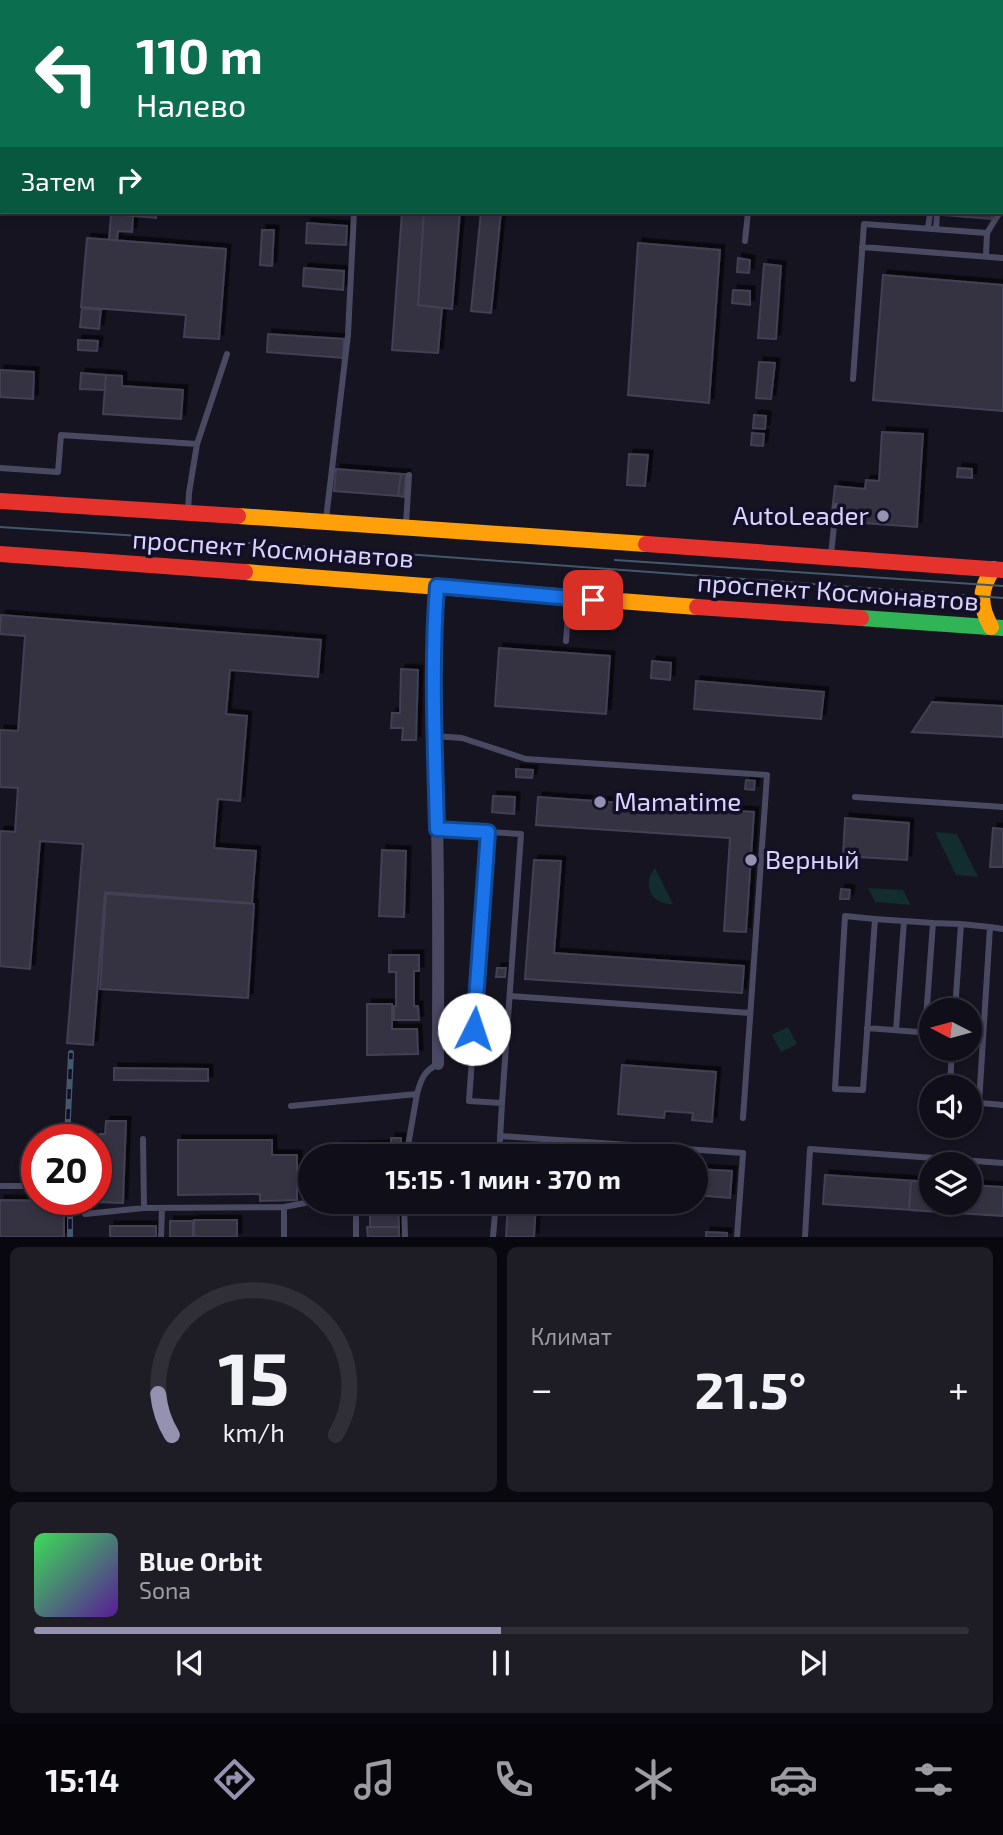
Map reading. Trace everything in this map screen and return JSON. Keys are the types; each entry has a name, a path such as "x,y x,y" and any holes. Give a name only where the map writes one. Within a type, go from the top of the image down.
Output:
{"main road":[{"name":"проспект Космонавтов","path":"0,501 405,526 998,570"},
{"name":"проспект Космонавтов","path":"0,554 569,598 997,627"},
{"path":"997,627 985,618 982,597 984,584 998,570"}],"street":[{"path":"437,586 435,736 438,1064"}],"lane":[{"path":"326,521 348,335 355,214"},
{"path":"746,241 748,214"},
{"path":"932,229 933,214"},
{"path":"985,256 987,233 999,214"},
{"path":"853,379 864,224 987,233"},
{"path":"862,247 1003,258"},
{"path":"188,512 197,444 227,354"},
{"path":"0,468 58,472 61,435 197,444"},
{"path":"405,526 409,475"},
{"path":"831,557 836,506"},
{"path":"566,641 569,598"},
{"path":"435,736 462,738 526,759 767,775 743,1118"},
{"path":"855,797 1003,807"},
{"path":"437,829 521,834 500,1144"},
{"path":"488,832 470,1101 502,1103"},
{"path":"875,919 863,1090 835,1088 845,916 1003,929"},
{"path":"896,1030 904,921"},
{"path":"930,998 933,923"},
{"path":"956,998 961,924"},
{"path":"981,1075 990,927"},
{"path":"510,996 750,1013"},
{"path":"867,1028 919,1031"},
{"path":"408,1144 422,1076 438,1064"},
{"path":"291,1107 417,1094"},
{"path":"982,1103 1003,1105"},
{"path":"500,1136 743,1153 737,1237"},
{"path":"143,1139 144,1208"},
{"path":"805,1237 810,1149 1003,1163"},
{"path":"0,1185 21,1185"},
{"path":"112,1211 144,1208 284,1208 298,1205"},
{"path":"161,1237 162,1208"},
{"path":"284,1208 284,1237"},
{"path":"356,1214 356,1237"},
{"path":"404,1214 405,1237"},
{"path":"493,1237 495,1214"}],"green space":[{"path":"935,832 957,834 978,877 956,875"},
{"path":"655,868 673,904 659,901 651,893 649,881"},
{"path":"868,888 903,890 911,905 875,902"},
{"path":"788,1027 797,1044 781,1052 772,1035"}],"building":[{"path":"111,214 133,216 132,232 118,231 117,240 109,240"},
{"path":"112,214 156,214 156,218"},
{"path":"402,214 424,214 418,305 442,308 438,353 392,350"},
{"path":"424,214 460,214 452,309 418,305"},
{"path":"481,214 501,214 491,313 471,311"},
{"path":"992,214 992,219 943,215"},
{"path":"307,223 347,226 346,245 306,243"},
{"path":"262,230 274,230 272,266 260,265"},
{"path":"87,238 226,249 219,339 184,337 186,315 81,307"},
{"path":"638,243 720,250 709,403 628,395"},
{"path":"738,258 750,260 749,273 737,272"},
{"path":"764,264 781,266 776,339 758,338"},
{"path":"304,268 344,271 343,290 303,286"},
{"path":"883,275 1003,285 1003,411 873,400"},
{"path":"733,290 750,291 750,305 732,303"},
{"path":"82,308 101,310 99,329 80,327"},
{"path":"268,334 344,339 343,358 267,352"},
{"path":"78,340 98,341 97,351 78,350"},
{"path":"759,362 775,363 771,399 756,398"},
{"path":"0,370 34,372 33,399 0,397"},
{"path":"81,373 106,375 105,390 80,389"},
{"path":"106,375 122,376 122,386 183,390 181,419 103,414"},
{"path":"754,415 766,416 765,429 753,428"},
{"path":"882,432 923,434 917,527 836,521 832,512 835,486 865,489 866,480 879,481"},
{"path":"752,433 764,434 763,446 751,445"},
{"path":"629,454 648,455 645,486 627,485"},
{"path":"958,468 972,469 972,478 957,477"},
{"path":"336,469 401,474 398,496 334,491"},
{"path":"401,474 406,474 404,497 398,496"},
{"path":"1,615 321,640 318,677 230,670 226,714 247,716 240,801 218,799 214,848 256,851 252,903 105,892 93,1045 67,1043 83,844 40,841 30,969 0,966 0,831 15,832 18,788 0,787 0,730 18,731 25,636 0,634"},
{"path":"499,648 610,656 606,714 495,706"},
{"path":"652,661 671,663 670,680 651,678"},
{"path":"401,669 418,670 416,740 402,740 403,728 391,728 392,713 400,713"},
{"path":"696,681 824,692 821,719 694,709"},
{"path":"932,702 1003,706 1003,737 912,732"},
{"path":"516,769 533,770 532,778 516,777"},
{"path":"746,780 755,781 754,790 745,789"},
{"path":"493,796 515,797 514,814 492,812"},
{"path":"538,797 754,812 746,932 724,931 730,838 536,825"},
{"path":"845,818 909,823 907,860 843,856"},
{"path":"993,828 1003,829 1003,867 990,867"},
{"path":"382,850 406,851 404,917 379,916"},
{"path":"534,860 561,861 554,953 744,966 742,993 525,979"},
{"path":"841,889 850,890 849,899 840,899"},
{"path":"106,894 254,904 248,998 100,989"},
{"path":"389,955 419,955 419,971 414,971 414,1006 418,1006 419,1020 394,1020 396,972 389,972"},
{"path":"497,968 506,968 505,977 496,977"},
{"path":"367,1004 392,1004 392,1029 417,1029 418,1054 367,1055"},
{"path":"622,1065 716,1072 712,1122 692,1120 693,1113 665,1111 664,1118 618,1114"},
{"path":"114,1068 208,1069 208,1081 114,1080"},
{"path":"106,1121 126,1121 123,1203 112,1203 112,1124 106,1124"},
{"path":"391,1138 401,1138 401,1144 391,1144"},
{"path":"178,1140 272,1140 272,1155 297,1155 297,1200 260,1201 260,1194 178,1195"},
{"path":"708,1170 732,1171 730,1198 708,1196"},
{"path":"825,1175 919,1181 919,1210 823,1204"},
{"path":"911,1181 919,1181 919,1211 909,1210"},
{"path":"982,1186 1003,1187 1003,1216 982,1215"},
{"path":"982,1186 1003,1187 1003,1216 982,1215"},
{"path":"0,1200 21,1200 21,1215 64,1215 64,1237 0,1237"},
{"path":"370,1214 398,1214 399,1227 370,1227"},
{"path":"507,1214 535,1214 534,1237 506,1237"},
{"path":"194,1220 237,1220 237,1237 194,1237"},
{"path":"170,1221 193,1221 193,1237 170,1237"},
{"path":"110,1226 156,1226 156,1237 110,1237"},
{"path":"367,1227 399,1227 399,1237 368,1237"},
{"path":"706,1232 727,1233 727,1237 706,1237"}],"tram line":[{"path":"0,527 1003,598"},
{"path":"615,560 1003,586"}],"railway":[{"path":"68,1124 71,1053"},
{"path":"70,1215 70,1237"}],"traffic: fast":[{"path":"861,618 1003,628"}],"traffic: slow":[{"path":"238,516 646,544"},
{"path":"991,627 984,612 982,598 985,584 993,569"},
{"path":"245,572 697,607"}],"traffic: jam":[{"path":"0,501 238,516"},
{"path":"646,544 1003,570"},
{"path":"0,554 245,572"},
{"path":"697,607 861,618"}],"place":[{"name":"AutoLeader","path":"883,516"},
{"name":"Mamatime","path":"600,802"},
{"name":"Верный","path":"751,860"}],"route":[{"path":"474,1029 488,832 437,829 437,586 593,600"}]}
